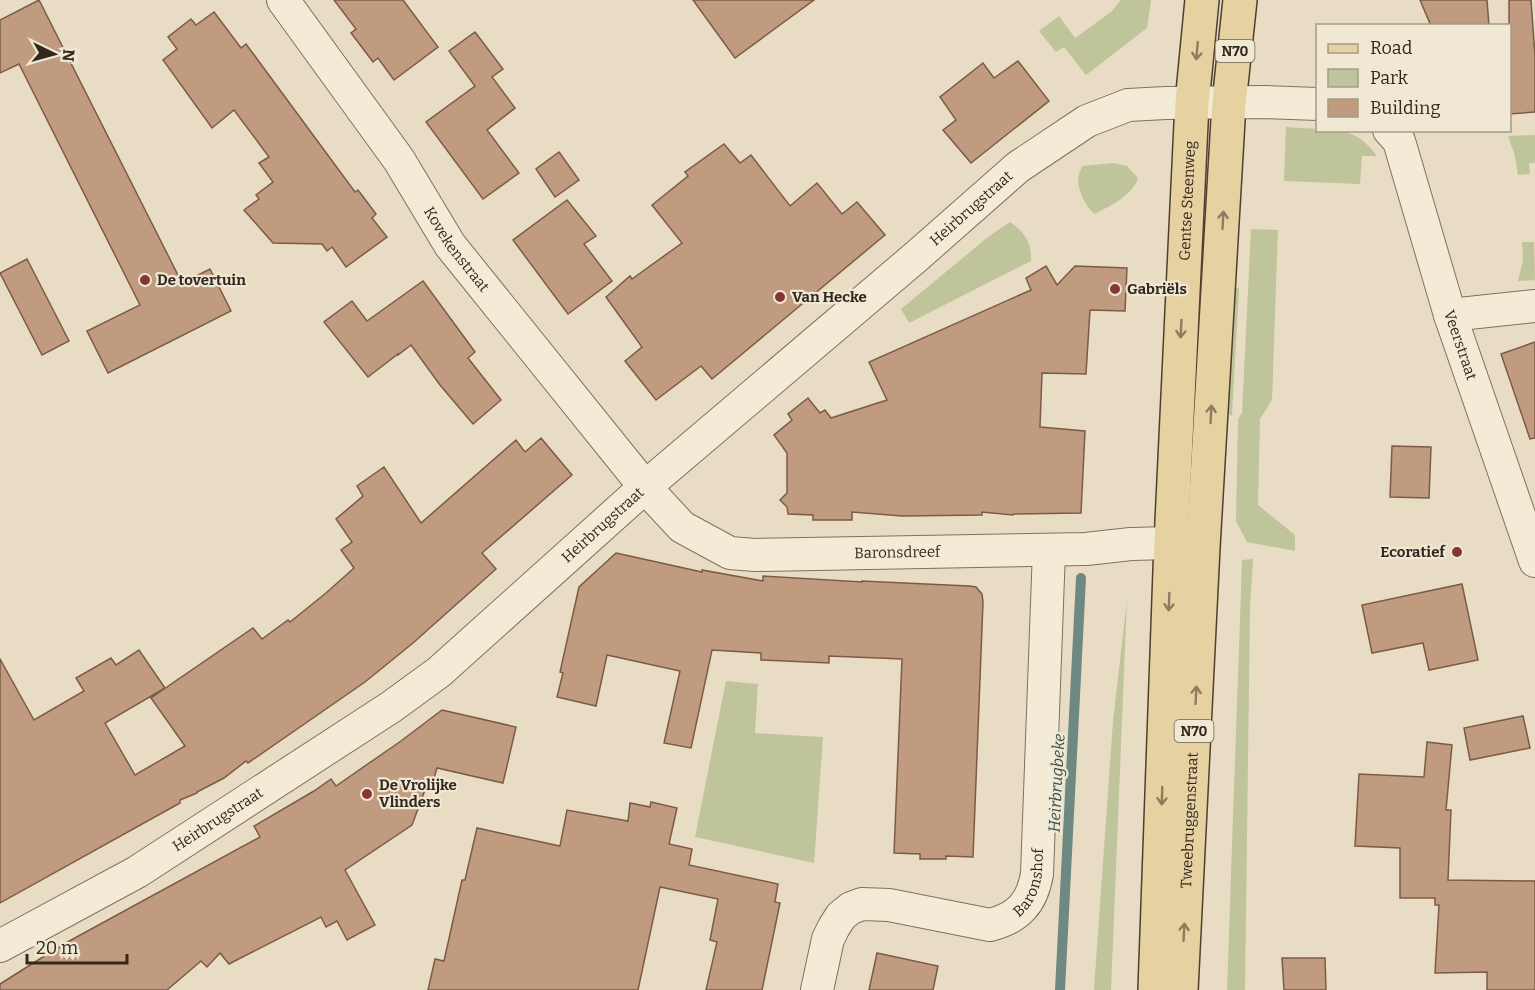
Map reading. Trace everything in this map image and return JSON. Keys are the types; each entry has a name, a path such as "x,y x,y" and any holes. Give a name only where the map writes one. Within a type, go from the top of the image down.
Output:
{"main road":[{"name":"Gentse Steenweg","path":"1171,543 1192,103 1202,0"},
{"name":"N70","path":"1229,103 1240,0"},
{"name":"Tweebruggenstraat","path":"1181,990 1207,473 1229,103"},
{"name":"Tweebruggenstraat","path":"1155,990 1171,543"}],"street":[{"name":"Kovekenstraat","path":"283,0 399,160 450,245 645,487"},
{"name":"Heirbrugstraat","path":"0,946 136,872 391,707 439,672 645,487 1018,167 1087,121 1128,105 1192,103"},
{"path":"1192,103 1316,104"},
{"name":"Veerstraat","path":"1391,132 1400,141 1450,315 1535,561"},
{"path":"1450,315 1535,306"},
{"name":"Baronsdreef","path":"645,487 681,527 730,553 755,555 1049,550 1171,543"},
{"name":"Baronshof","path":"817,990 828,939 842,916 851,908 862,904 889,905 990,925 1002,922 1021,910 1035,888 1049,550"}],"green space":[{"path":"1121,0 1151,0 1147,28 1086,75 1064,47 1056,52 1039,31 1059,16 1075,38 1111,12"},
{"path":"1286,127 1351,134 1364,142 1377,156 1362,156 1360,184 1284,181"},
{"path":"1535,135 1535,163 1529,163 1530,174 1518,175 1515,156 1508,136"},
{"path":"1113,163 1127,166 1138,178 1126,195 1094,214 1080,190 1078,181 1082,166"},
{"path":"1010,222 1026,238 1031,261 909,323 901,309 988,237"},
{"path":"1251,229 1278,230 1272,400 1260,419 1258,505 1295,535 1295,551 1247,542 1236,521 1238,419 1242,413"},
{"path":"1522,242 1534,242 1535,280 1518,281 1523,260"},
{"path":"1231,288 1239,288 1232,416 1225,413"},
{"path":"1253,559 1250,609 1245,990 1227,990 1242,560"},
{"path":"1127,599 1111,990 1094,990 1113,721"},
{"path":"726,681 758,684 755,733 823,737 814,863 695,837"}],"building":[{"path":"39,0 182,283 210,269 231,311 108,373 87,331 140,305 19,64 0,73 0,20"},
{"path":"334,0 403,0 438,47 394,80 378,58 373,62 351,33 356,29"},
{"path":"693,0 814,0 735,58"},
{"path":"1420,0 1487,0 1489,24 1430,24"},
{"path":"1509,0 1531,0 1535,56 1535,112 1511,114 1511,24 1509,24"},
{"path":"214,12 241,48 246,44 355,192 358,190 376,214 372,218 387,237 346,267 332,247 327,251 322,244 273,243 244,210 259,199 256,195 273,182 259,163 269,157 234,110 212,128 163,60 177,49 168,37 191,19 196,25"},
{"path":"475,32 503,69 492,77 515,108 487,130 519,173 483,199 426,122 475,86 449,51"},
{"path":"1018,61 1049,101 971,163 943,130 956,120 940,97 983,63 994,78"},
{"path":"724,144 740,163 751,155 790,206 817,183 842,214 857,202 885,235 712,379 701,366 656,400 625,361 642,347 606,297 630,276 632,279 682,243 652,205 688,176 685,172"},
{"path":"559,152 579,180 555,197 536,169"},
{"path":"567,200 596,236 584,244 612,281 568,314 513,240"},
{"path":"27,259 69,341 42,355 0,273"},
{"path":"1046,266 1057,285 1075,266 1127,268 1125,311 1090,310 1086,374 1042,373 1040,427 1085,431 1081,513 1013,515 982,512 982,515 902,516 852,512 852,520 813,520 813,515 788,514 787,507 780,500 787,493 787,453 774,435 792,420 788,414 808,398 820,413 825,410 831,418 887,400 869,362 1031,290 1026,278"},
{"path":"423,281 475,352 468,358 501,400 473,424 440,385 411,345 368,377 324,322 352,301 367,321"},
{"path":"1535,342 1535,438 1530,439 1501,354"},
{"path":"541,438 572,475 482,553 496,569 413,643 365,682 248,763 246,761 224,778 180,800 180,803 0,903 0,659 34,720 84,691 76,678 111,658 116,665 139,650 165,688 105,723 135,775 185,746 151,698 253,628 262,639 288,620 290,622 354,568 341,550 352,542 336,519 363,496 357,486 384,467 421,523 516,440 525,452"},
{"path":"1392,446 1431,447 1429,498 1390,497"},
{"path":"616,553 702,572 702,570 763,581 763,576 976,587 982,594 983,602 973,857 946,856 946,859 920,859 920,854 894,853 902,659 829,656 829,663 761,660 761,653 712,650 691,748 664,743 680,671 607,655 596,706 557,697 563,673 560,672 579,587"},
{"path":"1462,584 1478,660 1429,670 1423,643 1372,653 1362,605"},
{"path":"442,710 516,727 503,783 437,768 431,788 428,782 412,825 345,870 375,925 347,940 337,921 326,927 321,917 229,964 220,953 207,967 201,961 167,990 0,990 0,984 62,945 260,837 254,826 331,779 336,786"},
{"path":"1523,716 1530,748 1470,760 1464,728"},
{"path":"1427,742 1452,745 1446,810 1451,810 1448,880 1535,881 1535,990 1487,990 1487,972 1435,973 1439,905 1435,905 1435,898 1400,898 1400,848 1355,846 1359,774 1424,777"},
{"path":"651,802 677,808 669,844 692,849 689,865 778,884 775,902 780,903 762,990 706,990 717,942 710,940 718,899 660,887 638,990 428,990 435,959 444,961 462,880 465,880 477,828 560,846 567,810 628,821 630,803 650,807"},
{"path":"877,953 938,966 933,990 869,990"},
{"path":"1282,958 1325,958 1326,990 1284,990"}],"waterway":[{"name":"Heirbrugbeke","path":"1060,990 1081,578"}],"place":[{"name":"De tovertuin","path":"145,280"},
{"name":"Gabriëls","path":"1115,289"},
{"name":"Van Hecke","path":"780,297"},
{"name":"Ecoratief","path":"1457,552"},
{"name":"De Vrolijke Vlinders","path":"367,794"}]}
